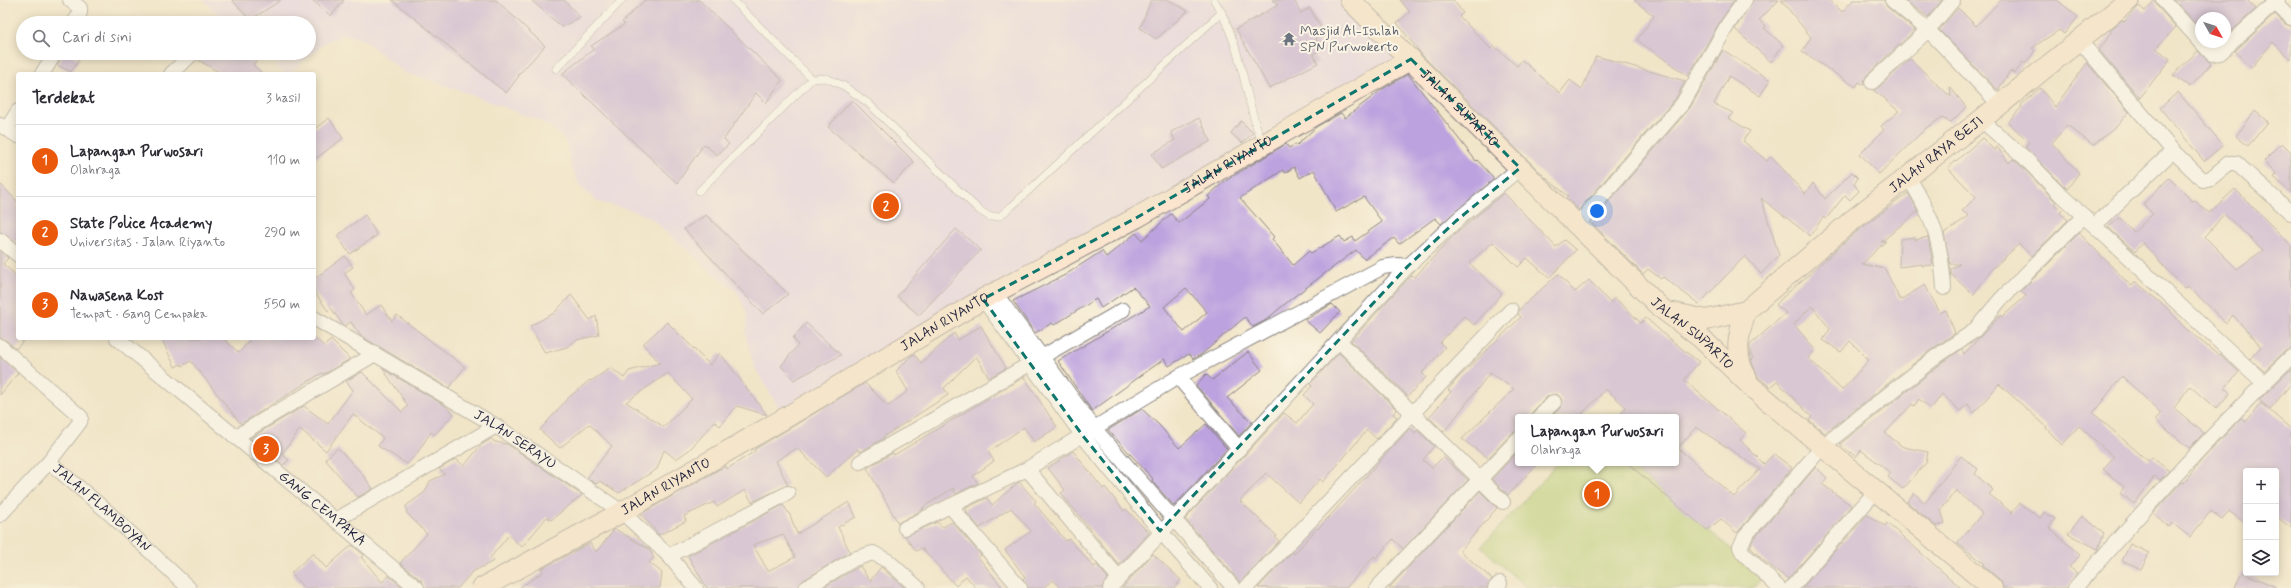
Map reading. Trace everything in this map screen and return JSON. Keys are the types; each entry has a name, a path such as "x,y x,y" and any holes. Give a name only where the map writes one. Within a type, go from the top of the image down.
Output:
{"street":[{"path":"70,0 80,8 78,16"},
{"name":"JALAN SUPARTO","path":"1350,0 1661,308 1701,338 1754,389 1992,588"},
{"path":"1577,225 1683,103 1728,24 1745,0"},
{"path":"1892,0 1928,30 2000,105"},
{"path":"1872,82 1928,30 1953,0"},
{"name":"JALAN RAYA BEJI","path":"1746,311 1850,222 2000,105 2129,0"},
{"path":"2163,0 2212,54 2215,55 2220,53 2275,1 2291,18"},
{"path":"2080,41 2173,151 2203,180 2212,178 2229,163 2236,163 2291,213"},
{"name":"JALAN RIYANTO","path":"482,588 622,512 792,414 989,296 1136,218 1410,59"},
{"path":"43,72 51,60"},
{"path":"173,72 185,60"},
{"path":"8,130 16,115"},
{"path":"1981,120 2025,158 2084,216 2264,382"},
{"path":"2095,225 2173,151"},
{"path":"1027,469 1114,583 1160,531 1174,520 1408,266 1456,221 1520,168"},
{"path":"1908,177 1928,209 1936,234 1942,264 1944,288"},
{"path":"1773,586 1743,553 1740,547 1746,535 1823,446 1937,356 1974,331 2001,299 2084,216"},
{"path":"0,240 16,253"},
{"path":"905,528 1027,469 1178,377 1383,266 1408,266"},
{"path":"989,296 1036,360 1234,588"},
{"path":"1661,308 1678,315 1706,320 1746,311"},
{"path":"860,462 1123,310"},
{"path":"1246,588 1511,310"},
{"path":"1746,311 1738,336 1738,354 1742,370 1754,389"},
{"name":"JALAN SERAYU","path":"316,319 496,426 622,512 668,556 696,588"},
{"name":"GANG CEMPAKA","path":"119,340 417,588"},
{"path":"1338,341 1481,478 1503,502"},
{"path":"0,346 81,417 80,422 49,462"},
{"path":"235,437 375,354"},
{"path":"2075,588 2138,516 2264,382 2291,357"},
{"path":"1036,360 1083,436 1160,531 1210,588"},
{"path":"1178,377 1239,449"},
{"path":"1542,414 1554,402"},
{"path":"336,520 496,426"},
{"path":"1377,588 1515,442"},
{"name":"JALAN FLAMBOYAN","path":"0,515 49,462 109,513 189,588"},
{"path":"1791,588 1876,491"},
{"path":"668,556 788,494"},
{"path":"950,506 1020,588"},
{"path":"806,588 854,559 873,553 888,561 918,588"}],"lane":[{"path":"556,69 622,0"},
{"path":"733,0 812,80"},
{"path":"1214,0 1222,12 1233,36 1257,130 1263,145"},
{"path":"698,191 812,80 826,78 844,86 868,103 979,210 990,217 1000,216 1222,12"}],"highlighted area":[{"path":"1411,59 1520,168 1456,221 1408,266 1160,531 1083,436 983,299 1136,218"}],"shaded area":[{"path":"204,0 1350,0 1411,59 785,418 755,368 746,337 747,313 737,292 706,267 651,218 632,210 598,202 580,186 571,166 566,142 555,130 538,120 437,82 405,73 365,41 345,34 326,42 316,51 316,16 219,16"},
{"path":"275,60 305,60 292,71 288,72 279,70"}],"green space":[{"path":"1555,466 1631,466 1764,576 1753,588 1527,588 1481,547"}],"building":[{"path":"232,0 281,0 256,16 246,16"},
{"path":"312,0 344,0 331,16"},
{"path":"392,0 496,0 545,46 518,75 519,76 506,93"},
{"path":"531,0 564,0 580,17 562,27"},
{"path":"645,0 699,0 782,80 766,103 756,93 724,139 729,144 717,155 704,144 677,183 562,74 594,49 591,46 625,24 622,22"},
{"path":"1151,0 1169,0 1188,11 1156,39 1140,28"},
{"path":"1272,0 1294,0 1301,13 1310,8 1321,28 1312,32 1322,49 1313,54 1318,63 1269,88 1236,29 1278,5"},
{"path":"1400,0 1453,0 1463,13 1459,16 1491,49 1494,46 1517,66 1522,60 1560,93 1570,80 1582,89 1596,56 1685,81 1676,98 1579,210 1566,198 1568,196 1546,178 1422,55 1397,23 1410,12"},
{"path":"1634,0 1735,0 1721,20 1688,76 1637,40 1654,16"},
{"path":"1753,0 1779,0 1759,20 1766,26 1764,28 1783,45 1771,62 1735,29"},
{"path":"1781,0 1830,0 1842,12 1853,0 1884,0 1887,7 1915,30 1866,76 1864,85 1859,82 1856,87 1802,52 1811,37"},
{"path":"1905,0 1942,0 1928,17"},
{"path":"2001,0 2057,0 2078,17 2064,34 2059,30 2032,48 2035,51 2025,64 2023,62 2015,73 2010,71 1998,90 1939,30 1958,8 1976,26"},
{"path":"2155,0 2157,6 2176,27 2156,48 2170,59 2140,98 2099,50 2112,32 2110,30 2122,20 2124,22 2139,6 2145,11"},
{"path":"2174,0 2247,0 2256,9 2231,32 2231,12 2195,12 2195,22"},
{"path":"2275,14 2285,24 2291,26 2291,60 2273,42 2251,68 2235,51"},
{"path":"1723,50 1770,80 1760,96 1729,76 1714,104 1733,113 1728,118 1750,131 1743,141 1767,161 1771,156 1805,194 1813,183 1825,199 1852,172 1858,178 1854,184 1859,191 1850,200 1845,195 1826,219 1823,217 1810,236 1761,198 1779,255 1761,274 1745,256 1699,304 1663,277 1661,279 1648,269 1643,274 1591,222 1690,108"},
{"path":"2198,51 2211,64 2190,87 2173,75"},
{"path":"1910,59 1951,97 1950,87 1966,107 1951,122 1941,118 1926,128 1879,174 1860,154 1884,130 1881,126 1899,111 1873,90 1878,88"},
{"path":"60,60 79,60 71,72 57,65"},
{"path":"198,60 257,60 253,65 261,72 219,72"},
{"path":"2087,63 2129,112 2116,127 2093,145 2067,125 2052,143 2079,173 2067,189 2025,147 2029,142 2008,122 2022,107 2021,105 2040,88 2055,107"},
{"path":"1408,74 1476,161 1477,160 1493,177 1493,180 1441,224 1435,218 1399,244 1394,238 1364,259 1356,250 1291,299 1266,320 1253,327 1245,317 1202,354 1193,359 1189,354 1169,366 1164,359 1092,411 1058,361 1150,306 1133,287 1101,308 1096,299 1054,325 1052,323 1035,333 1013,301 1065,275 1102,251 1106,257 1136,233 1142,240 1171,214 1179,223 1210,199 1208,196 1225,181 1286,144 1289,148 1296,144 1297,145 1316,127 1341,113 1345,118 1381,90","holes":["1294,167 1300,178 1314,170 1336,212 1364,197 1382,222 1355,241 1353,237 1344,242 1340,236 1311,253 1309,251 1293,265 1272,239 1274,237 1240,198 1283,170 1285,173","1186,288 1207,312 1184,332 1164,307"]},
{"path":"2178,92 2223,145 2204,161 2160,108"},
{"path":"852,100 914,162 894,183 828,127"},
{"path":"2255,111 2268,122 2248,146 2236,136"},
{"path":"329,118 343,138 316,158 316,128"},
{"path":"1199,118 1211,141 1161,169 1152,154 1175,140 1171,132"},
{"path":"1241,121 1253,133 1242,143 1231,133"},
{"path":"1982,138 1995,151 1997,147 2009,163 2013,159 2019,164 2056,202 2054,204 2062,211 2060,213 2068,220 2032,256 2019,244 1991,270 1973,295 1951,274 1951,269 1960,264 1950,264 1944,233 1969,216 1962,211 1976,197 1948,168"},
{"path":"2282,143 2291,152 2291,193 2274,177 2277,174 2264,161"},
{"path":"2169,178 2192,201 2194,200 2209,213 2235,189 2291,245 2291,349 2285,351 2264,371 2250,359 2261,347 2233,315 2226,323 2188,286 2185,289 2143,243 2135,252 2108,227 2120,218 2134,232 2153,214 2143,204","holes":["2224,214 2263,250 2237,269 2205,237"]},
{"path":"0,184 16,200 16,243 0,232"},
{"path":"1504,193 1556,247 1564,240 1576,250 1549,278 1527,258 1518,267 1493,242 1469,263 1502,294 1474,325 1464,316 1440,343 1445,347 1422,373 1426,377 1408,396 1351,341 1412,275 1415,277 1453,236"},
{"path":"1908,193 1918,211 1881,242 1886,241 1862,264 1885,269 1900,300 1925,285 1940,313 1946,310 1955,333 1932,349 1825,433 1809,420 1812,417 1777,381 1770,387 1758,377 1751,360 1753,358 1750,353 1750,345 1786,313 1776,305 1781,299 1854,234","holes":["1812,306 1830,329 1823,340 1841,352 1850,341 1869,360 1842,390 1808,358 1815,350 1794,324"]},
{"path":"365,215 377,235 350,254 337,236"},
{"path":"706,215 788,294 763,314 684,229"},
{"path":"956,229 981,250 919,315 897,296"},
{"path":"2079,233 2131,286 2136,282 2168,309 2184,327 2218,355 2220,354 2239,372 2225,388 2230,393 2216,409 2190,386 2174,408 2204,433 2189,448 2155,420 2161,413 2122,376 2093,413 2148,461 2152,457 2169,471 2160,480 2155,476 2134,504 2120,493 2124,487 2103,469 2114,457 2079,426 2062,445 2046,428 2047,427 1999,384 1974,413 1968,404 1960,411 1942,394 1931,409 1919,399 1914,406 1912,404 1885,433 1903,447 1928,452 1926,463 1903,489 1888,477 1891,473 1861,450 1856,457 1840,444 1942,363 1962,349 1964,354 2001,315 2002,317 2026,296 2021,291"},
{"path":"1915,237 1915,240 1928,237 1933,265 1922,266 1922,264 1899,267 1900,239"},
{"path":"0,251 8,258 3,264 16,275 16,340 24,340 16,349 6,340 0,338"},
{"path":"345,256 353,267 344,273 355,290 351,293 366,315 381,305 392,321 397,315 465,367 449,388 361,336 351,322 345,326 331,308 328,311 316,294 316,278"},
{"path":"1558,274 1575,292 1589,280 1610,303 1615,298 1641,323 1646,318 1667,337 1699,362 1684,380 1746,433 1740,440 1764,464 1774,454 1792,468 1737,533 1721,519 1707,530 1631,466 1679,466 1679,449 1734,497 1760,469 1696,427 1679,447 1679,414 1620,414 1626,407 1606,389 1582,414 1554,414 1560,408 1562,400 1557,394 1548,396 1533,411 1532,414 1515,414 1515,432 1512,433 1488,458 1462,439 1514,389 1490,373 1444,432 1429,417 1451,392 1448,390 1457,379 1521,317 1518,314 1519,310"},
{"path":"571,295 590,320 596,316 599,335 576,340 567,347 545,353 530,326 554,313"},
{"path":"1332,304 1340,312 1320,333 1305,320"},
{"path":"667,322 710,365 720,353 767,415 737,406 720,426 715,422 689,450 676,459 664,450 657,469 619,493 600,481 596,484 587,478 612,446 589,424 560,448 540,430 568,398 590,380 591,381 611,368 624,378 629,371 660,363 643,344","holes":["668,373 692,399 664,427 626,402"]},
{"path":"806,323 841,355 794,380 781,366 798,345 793,338"},
{"path":"981,326 1006,368 989,378 976,356 944,388 948,395 883,437 884,438 860,452 858,449 826,477 797,448 776,461 788,485 752,502 745,490 717,507 714,502 684,516 686,521 659,535 641,514 718,470 726,466 727,469 755,451 755,449 865,383 888,406 908,391 896,371 911,356 914,354 921,363 954,333 958,340"},
{"path":"316,339 324,346 331,340 350,359 324,374 322,373 241,424 191,361 182,366 181,364 175,367 162,340 225,340 239,353 249,340"},
{"path":"1248,352 1262,370 1227,398 1252,422 1239,436 1196,385 1206,374 1212,380"},
{"path":"1339,353 1397,410 1393,414 1397,417 1377,439 1367,430 1323,482 1320,479 1299,503 1266,473 1240,501 1277,536 1275,537 1279,541 1240,582 1185,519 1284,413 1297,423 1313,404 1304,395 1312,386 1310,384"},
{"path":"0,357 18,373 0,395"},
{"path":"383,369 444,405 454,414 434,435 431,432 417,453 407,464 378,446 383,438 353,414 326,451 300,429 282,454 289,460 283,465 250,438 304,406 328,424 353,390 346,381 362,372 402,412 408,406"},
{"path":"2291,369 2291,384 2270,409 2259,400"},
{"path":"1024,377 1057,427 1034,442 1024,427 988,452 994,461 973,476 978,483 956,494 953,488 922,508 924,509 898,523 867,468 893,453 894,455"},
{"path":"2261,403 2291,429 2291,528 2279,518 2279,468 2243,468 2243,522 2229,511 2222,519 2211,511 2190,537 2172,523 2169,527 2153,513 2182,482 2184,483 2200,462 2241,418 2246,422"},
{"path":"1142,409 1159,425 1179,448 1206,424 1227,449 1174,506 1152,481 1153,479 1108,430"},
{"path":"1410,428 1415,433 1417,430 1434,446 1423,460 1432,468 1443,457 1468,480 1403,549 1393,539 1376,558 1374,556 1346,588 1258,588 1292,552 1294,554 1317,528 1318,529"},
{"path":"491,439 495,442 507,444 582,495 551,520 547,517 522,547 509,535 490,558 494,561 472,572 458,588 425,588 422,581 400,563 427,534 407,513 406,506 425,492 430,481 445,474 439,469 456,459 464,466 481,445"},
{"path":"338,448 362,474 373,489 358,497 348,486 325,459"},
{"path":"1073,451 1103,489 1105,487 1124,511 1126,509 1149,533 1119,565 1061,493 1065,490 1048,468"},
{"path":"1515,454 1515,466 1535,466 1508,495 1492,479"},
{"path":"1961,456 1978,469 1975,474 1993,490 1989,494 2012,513 2020,503 2040,518 2044,512 2055,519 2049,528 2080,555 2069,567 2077,573 2067,588 2003,588 1999,579 1983,565 1984,563 1957,543 1982,514 1956,490 1941,510 1945,523 1936,526 1907,502 1914,493 1925,503"},
{"path":"1816,467 1827,478 1822,484 1852,506 1788,579 1764,561 1750,547 1753,540"},
{"path":"1019,482 1036,501 1034,503 1066,541 1069,539 1094,567 1097,565 1108,578 1102,588 1060,588 1053,580 1043,588 1028,588 1023,579 1025,577 1005,550 1031,531 1011,508 980,528 967,513 966,508 987,498 992,505"},
{"path":"1480,491 1497,508 1460,551 1492,579 1487,588 1389,588"},
{"path":"849,502 856,517 838,527 850,552 802,581 798,588 707,588 688,556 783,505 790,515 797,534","holes":["783,534 795,557 768,571 753,545"]},
{"path":"1867,515 1885,526 1887,523 1961,588 1802,588"},
{"path":"2082,516 2104,533 2098,549 2068,534"},
{"path":"937,522 943,527 952,522 981,555 978,557 1003,588 976,588 966,576 956,586 922,548 916,551 905,536"},
{"path":"615,529 649,549 654,558 649,562 662,573 660,588 519,588 543,572 541,569 590,543 596,552"},
{"path":"2130,544 2149,553 2141,570 2122,561"},
{"path":"352,545 364,555 361,557 382,582 389,576 404,588 304,588 291,573 313,553 326,568"},
{"path":"1153,554 1181,580 1174,588 1122,588"},
{"path":"860,566 870,581 881,567 905,588 822,588"},
{"path":"2242,572 2243,576 2251,576 2278,588 2235,588"}],"place":[{"name":"Masjid Al-Ishlah SPN Purwokerto","path":"1289,39"},
{"name":"State Police Academy","path":"886,206"},
{"name":"Nawasena Kost","path":"266,449"},
{"name":"Lapangan Purwosari","path":"1597,494"}]}
